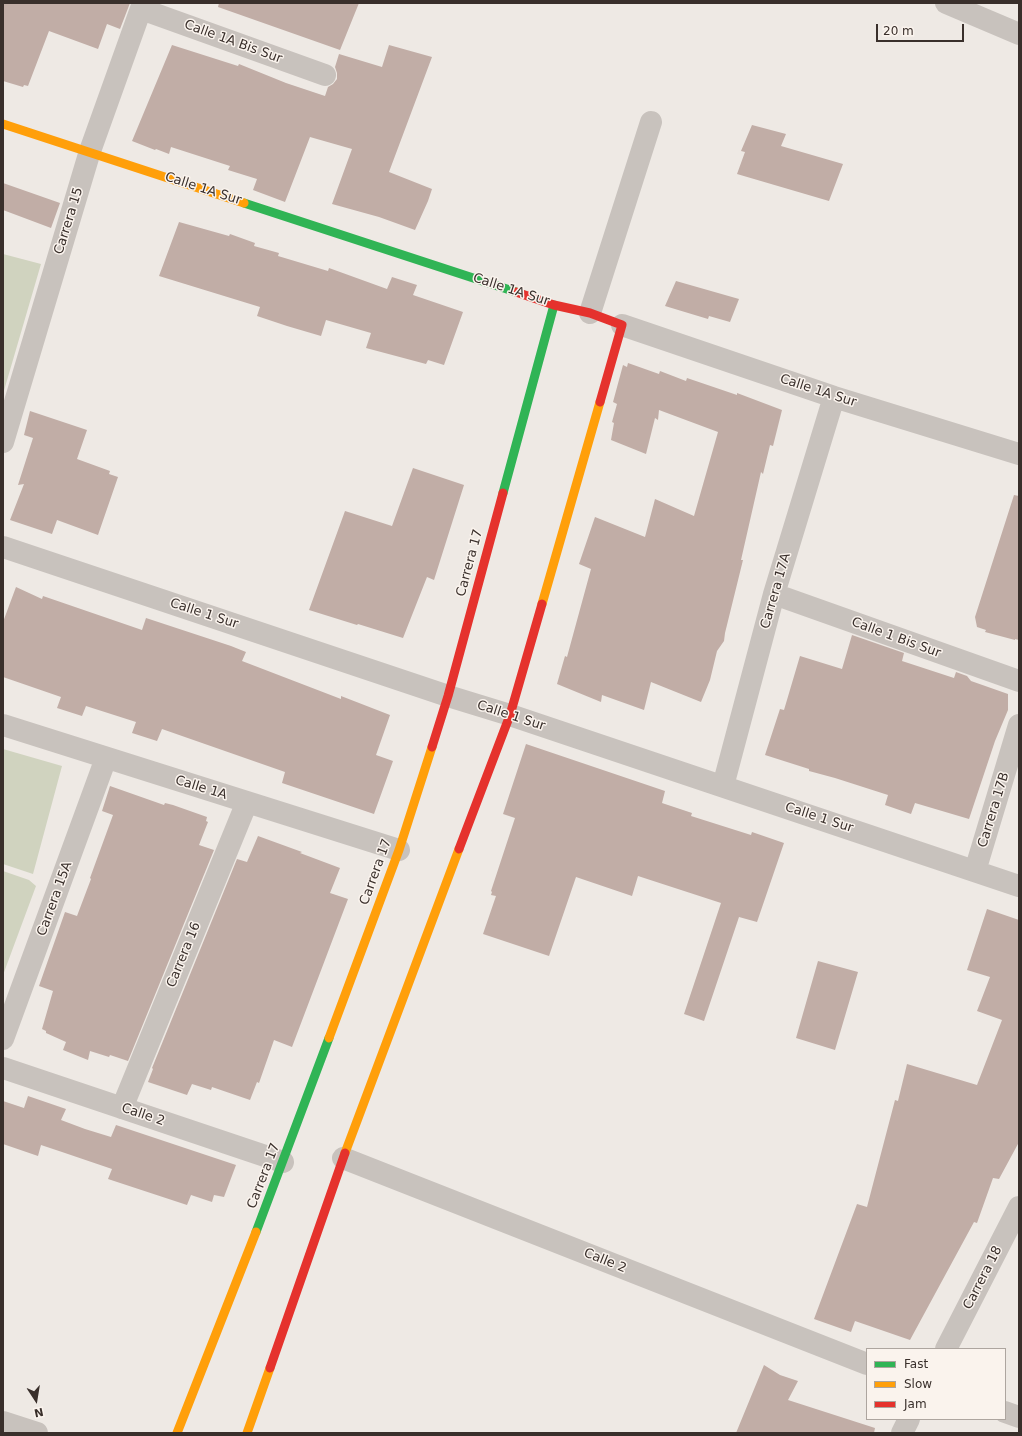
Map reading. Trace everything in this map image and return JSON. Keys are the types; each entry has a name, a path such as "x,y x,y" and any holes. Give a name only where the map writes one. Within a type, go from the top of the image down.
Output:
{"street":[{"path":"946,3 1019,34"},
{"name":"Calle 1A Bis Sur","path":"142,6 325,75"},
{"name":"Carrera 15","path":"3,442 90,152 142,6"},
{"path":"590,314 651,122"},
{"name":"Calle 1A Sur","path":"3,124 554,305 590,314 834,397 1019,454"},
{"name":"Carrera 17","path":"177,1433 283,1162 399,850 448,696 554,305"},
{"path":"247,1433 343,1158 510,715 622,325"},
{"name":"Carrera 17A","path":"723,786 774,594 834,397"},
{"name":"Calle 1 Sur","path":"3,547 1019,886"},
{"name":"Calle 1 Bis Sur","path":"774,594 1019,682"},
{"name":"Calle 1A","path":"3,725 399,850"},
{"name":"Carrera 17B","path":"975,871 1019,726"},
{"name":"Carrera 15A","path":"3,1039 106,758"},
{"name":"Carrera 16","path":"122,1108 247,802"},
{"name":"Calle 2","path":"3,1068 283,1162"},
{"name":"Calle 2","path":"343,1158 866,1364"},
{"name":"Carrera 18","path":"947,1348 1019,1206"},
{"path":"1006,1412 1019,1417"},
{"path":"902,1433 908,1420"},
{"path":"3,1422 37,1433"}],"green space":[{"path":"3,254 41,264 3,394"},
{"path":"3,749 62,766 33,874 3,864"},
{"path":"3,871 29,880 36,886 3,975"}],"building":[{"path":"3,3 130,3 120,29 107,24 98,49 49,31 28,86 24,85 23,87 3,81"},
{"path":"219,3 359,3 340,50 218,7"},
{"path":"172,45 238,66 239,64 286,83 325,96 328,87 337,79 335,67 339,54 382,67 389,45 432,57 389,172 432,189 415,230 379,217 332,204 352,149 310,137 285,202 253,190 257,179 228,170 230,166 171,147 169,154 132,141"},
{"path":"752,125 786,134 781,146 843,164 829,201 737,174 745,152 741,151"},
{"path":"3,183 60,203 51,228 3,210"},
{"path":"179,222 229,236 230,234 255,243 254,246 279,253 278,256 328,271 329,268 387,289 392,277 417,285 413,295 463,312 444,365 428,360 426,364 366,348 371,333 326,320 321,336 287,326 257,316 260,307 159,276"},
{"path":"676,281 739,299 730,322 709,316 708,319 665,306"},
{"path":"628,363 659,374 660,371 686,381 687,378 737,395 737,393 782,410 773,446 770,445 763,474 761,472 741,560 743,560 724,641 717,651 710,680 701,702 651,682 644,710 602,695 601,702 557,684 565,656 567,657 591,569 579,564 595,517 645,537 655,499 694,516 718,432 659,410 658,420 655,418 646,454 611,440 614,423 612,422 617,404 613,402 623,365 627,367"},
{"path":"30,411 87,430 77,459 110,471 109,474 118,477 98,535 57,520 52,534 10,520 24,484 18,485 33,438 24,435"},
{"path":"413,468 464,485 434,580 427,577 403,638 309,610 345,511 392,526"},
{"path":"1014,495 1019,496 1019,640 985,632 986,630 977,627 975,617"},
{"path":"16,587 42,599 43,596 142,630 146,618 231,646 246,652 242,661 341,699 341,696 390,715 376,755 393,761 374,814 282,783 285,772 162,729 157,741 132,733 136,722 86,706 82,716 57,708 61,697 3,677 3,622"},
{"path":"852,635 904,653 902,661 954,678 956,672 967,676 971,681 1008,694 1008,710 995,741 969,819 915,803 911,814 885,805 888,795 809,771 809,769 765,755 780,709 784,710 800,656 842,669"},
{"path":"526,744 665,791 662,803 692,813 691,816 751,835 752,832 784,843 757,922 739,917 704,1021 684,1014 721,903 638,876 632,896 576,877 549,956 483,934 496,896 491,895 491,891 515,818 503,814"},
{"path":"110,786 164,805 165,803 173,805 207,817 206,821 208,822 199,845 214,850 128,1061 110,1055 109,1057 90,1051 88,1060 63,1050 66,1042 46,1033 46,1031 42,1029 53,991 39,986 65,912 77,916 91,879 90,878 113,815 102,811"},
{"path":"258,836 340,868 330,893 348,899 292,1047 274,1040 259,1083 257,1082 250,1100 212,1087 211,1090 192,1084 187,1095 148,1082 153,1069 152,1068 237,859 247,862"},
{"path":"987,909 1019,920 1019,1142 999,1179 993,1178 977,1223 974,1222 910,1340 855,1321 851,1332 814,1319 857,1204 867,1207 895,1100 898,1101 907,1064 977,1085 1002,1020 977,1011 990,977 967,970"},
{"path":"818,961 858,972 835,1050 796,1038"},
{"path":"28,1096 66,1109 61,1120 85,1129 111,1137 116,1125 236,1165 224,1197 214,1195 212,1202 191,1195 187,1205 108,1179 112,1169 41,1145 38,1156 3,1144 3,1101 24,1108"},
{"path":"764,1365 780,1375 798,1381 788,1400 875,1428 874,1433 736,1433"}],"traffic: fast":[{"path":"244,203 516,292"},
{"path":"503,493 554,305"},
{"path":"256,1232 329,1038"}],"traffic: slow":[{"path":"3,124 244,203"},
{"path":"542,604 600,402"},
{"path":"329,1038 399,850 432,747"},
{"path":"345,1153 459,849"},
{"path":"177,1433 256,1232"},
{"path":"247,1433 270,1368"}],"traffic: jam":[{"path":"516,292 554,305 590,313 622,325 600,402"},
{"path":"432,747 448,696 503,493"},
{"path":"459,849 510,715 542,604"},
{"path":"270,1368 345,1153"}]}
